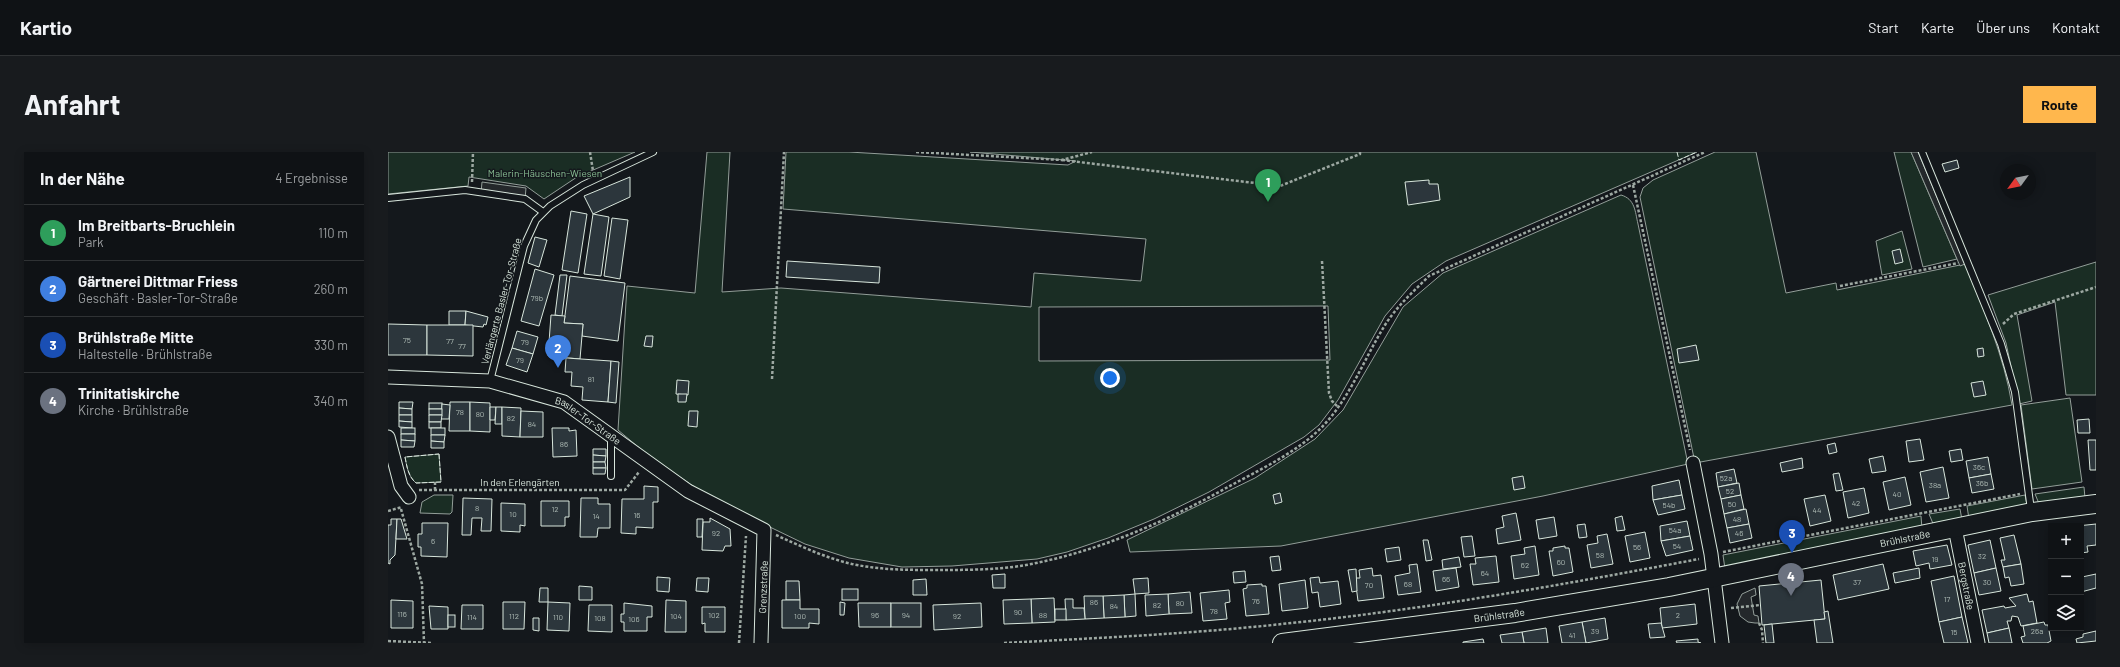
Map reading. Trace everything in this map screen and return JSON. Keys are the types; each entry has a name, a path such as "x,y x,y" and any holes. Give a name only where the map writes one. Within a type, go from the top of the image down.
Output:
{"street":[{"name":"Basler-Tor-Straße","path":"388,376 490,381 564,402 688,491 764,530"},
{"path":"388,437 401,486 409,497"},
{"path":"1693,463 1711,556 1722,643"},
{"name":"Brühlstraße","path":"1282,643 1515,613 1714,578 2032,512 2096,504"},
{"name":"Bergstraße","path":"1955,528 1978,643"},
{"name":"Grenzstraße","path":"761,643 764,530"}],"lane":[{"name":"Verlängerte Basler-Tor-Straße","path":"490,381 524,246 532,228 543,212 596,178 653,152"},
{"path":"1922,152 1997,333 2015,392 2032,512"},
{"path":"388,198 465,190 525,199 543,212"},
{"path":"611,435 611,476"}],"path":[{"path":"471,191 473,152"},
{"path":"590,152 596,178"},
{"path":"772,379 784,152"},
{"path":"916,152 1062,160 1280,186 1360,154 1360,152"},
{"path":"1062,160 1092,152"},
{"path":"764,530 805,548 850,564 892,570 960,570 1024,565 1074,553 1116,540 1212,496 1270,464 1308,439 1322,426 1338,407 1385,324 1402,301 1429,276 1705,152"},
{"path":"1633,185 1693,463"},
{"path":"1840,286 1967,261"},
{"path":"1322,262 1329,393 1332,401 1338,407"},
{"path":"1997,333 2014,314 2096,287"},
{"name":"In den Erlengärten","path":"409,497 419,490 625,490 646,462"},
{"path":"435,482 435,490"},
{"path":"1004,643 1197,631 1358,615 1513,594 2029,492"},
{"path":"409,497 402,509 422,584 424,643"},
{"path":"388,511 402,509"},
{"path":"739,643 747,521"},
{"path":"1719,610 1760,605"},
{"path":"1759,623 1762,630 1763,643"},
{"path":"388,641 432,643"}],"green space":[{"name":"Malerin-Häuschen-Wiesen","path":"388,152 635,152 577,177 544,199 526,186 469,177 468,186 388,194"},
{"path":"707,152 730,152 722,292 781,288 1031,307 1034,273 1141,281 1146,239 783,209 786,152 849,152 1068,165 1076,161 970,152 1697,152 1446,261 1412,284 1385,316 1338,400 1319,425 1304,437 1209,492 1154,519 1108,538 1067,552 1037,559 952,566 902,567 849,558 805,544 714,500 650,457 618,430 627,286 695,293","holes":["1328,306 1330,360 1039,361 1039,307"]},
{"path":"1715,152 1756,152 1786,293 1836,283 1837,290 1965,264 1999,351 2012,405 1695,463 1640,197 1643,188 1653,180"},
{"path":"1894,152 1911,152 1957,259 1923,267"},
{"path":"1621,195 1629,199 1635,210 1688,464 1543,496 1281,546 1130,552 1127,540 1255,478 1315,439 1343,410 1403,307 1443,273"},
{"path":"1902,231 1912,269 1882,275 1876,241"},
{"path":"2096,262 2096,395 2066,395 2055,302 2017,315 2032,401 2019,404 2006,343 1988,295"},
{"path":"2070,398 2082,482 2032,489 2021,405"},
{"path":"439,454 441,482 416,483 407,468 405,457"},
{"path":"2084,487 2085,498 2040,506 2035,494"},
{"path":"434,495 453,495 452,512 450,514 420,513 422,502"},
{"path":"2025,495 2027,505 1969,519 1967,506"},
{"path":"1960,509 1962,520 1934,526 1929,514"},
{"path":"1921,516 1922,529 1725,569 1723,555"}],"shaded area":[{"path":"1911,152 1918,152 1965,264 1960,266"},
{"path":"482,182 526,188 525,199 481,193"},
{"path":"1755,588 1756,595 1751,597 1754,615 1758,616 1759,623 1748,622 1740,616 1737,604 1742,594"}],"building":[{"path":"1957,160 1959,168 1945,172 1942,164"},
{"path":"630,177 630,197 593,214 584,196"},
{"path":"1429,180 1429,184 1438,184 1440,200 1408,205 1405,182"},
{"path":"571,211 587,214 578,273 562,270"},
{"path":"593,214 609,217 601,276 584,274"},
{"path":"612,218 628,220 620,279 604,276"},
{"path":"535,237 547,240 539,267 528,263"},
{"path":"1900,249 1903,262 1895,264 1892,251"},
{"path":"787,261 880,267 879,283 786,277"},
{"path":"535,269 554,275 539,326 521,321"},
{"path":"560,275 567,275 562,316 555,315"},
{"path":"570,276 625,283 618,341 582,336 583,324 564,323"},
{"path":"449,311 466,311 465,325 449,325"},
{"path":"466,311 488,317 486,325 484,324 483,327 465,325"},
{"path":"551,315 565,316 564,323 583,324 580,359 548,356"},
{"path":"388,324 427,325 427,355 388,355"},
{"path":"427,325 473,325 473,356 427,355"},
{"path":"517,331 538,337 533,354 512,348"},
{"path":"646,336 653,336 652,347 644,346"},
{"path":"1696,345 1699,360 1679,363 1677,349"},
{"path":"512,348 533,354 527,372 506,365"},
{"path":"1983,348 1984,356 1978,357 1977,349"},
{"path":"566,358 611,361 608,402 582,400 583,387 571,386 572,372 565,372"},
{"path":"611,361 619,362 616,403 608,402"},
{"path":"677,380 689,381 688,395 676,394"},
{"path":"1983,381 1986,395 1974,397 1971,383"},
{"path":"678,394 687,394 686,402 678,402"},
{"path":"399,402 413,402 412,409 399,408"},
{"path":"450,402 470,402 470,431 449,431"},
{"path":"470,402 490,403 490,432 470,431"},
{"path":"429,403 442,403 442,409 429,409"},
{"path":"442,404 450,405 449,419 441,419"},
{"path":"490,407 496,407 495,420 490,420"},
{"path":"496,407 502,407 502,424 495,424"},
{"path":"502,407 521,408 520,437 502,436"},
{"path":"399,408 412,409 412,415 399,415"},
{"path":"429,409 442,409 442,415 429,415"},
{"path":"521,411 543,412 543,437 520,437"},
{"path":"689,411 698,411 697,427 688,426"},
{"path":"399,415 412,415 412,422 399,421"},
{"path":"429,415 442,415 441,422 429,422"},
{"path":"2089,419 2090,433 2078,433 2077,420"},
{"path":"399,421 412,422 412,428 399,427"},
{"path":"429,422 441,422 441,428 429,428"},
{"path":"401,428 415,428 415,434 401,434"},
{"path":"431,428 445,428 445,435 431,435"},
{"path":"552,428 569,428 569,431 576,430 577,456 553,457"},
{"path":"401,434 415,434 415,441 401,440"},
{"path":"431,435 445,435 444,442 431,441"},
{"path":"1920,439 1924,460 1909,462 1906,441"},
{"path":"401,440 415,441 414,447 401,447"},
{"path":"2088,440 2096,440 2096,470 2090,470"},
{"path":"431,441 444,442 444,448 431,448"},
{"path":"1835,443 1837,452 1829,454 1827,445"},
{"path":"593,449 606,449 606,456 593,455"},
{"path":"1961,449 1963,460 1951,462 1949,451"},
{"path":"593,455 606,456 605,462 593,462"},
{"path":"1883,456 1886,471 1872,473 1869,459"},
{"path":"1988,457 1991,474 1969,478 1966,461"},
{"path":"1802,458 1803,468 1782,472 1780,463"},
{"path":"593,462 605,462 606,468 593,468"},
{"path":"1943,467 1949,498 1926,502 1920,472"},
{"path":"593,468 606,468 605,474 593,474"},
{"path":"1734,469 1737,483 1718,487 1716,473"},
{"path":"1839,473 1843,490 1836,491 1833,474"},
{"path":"1991,474 1994,489 1972,493 1969,478"},
{"path":"1523,476 1525,488 1514,490 1512,478"},
{"path":"1905,477 1911,505 1889,510 1883,482"},
{"path":"1679,480 1682,495 1653,500 1652,486"},
{"path":"1739,483 1741,495 1721,499 1718,487"},
{"path":"644,486 658,487 658,502 653,502 653,528 636,527 636,534 621,533 622,499 644,499"},
{"path":"1864,488 1869,513 1848,518 1843,492"},
{"path":"1280,493 1282,502 1275,504 1273,495"},
{"path":"1682,495 1685,509 1658,515 1653,500"},
{"path":"1741,495 1744,509 1724,514 1721,499"},
{"path":"1825,495 1831,521 1810,526 1804,499"},
{"path":"463,498 492,499 491,531 481,531 482,518 472,518 471,535 462,535"},
{"path":"581,498 598,498 598,504 610,504 610,528 598,528 597,537 580,537"},
{"path":"541,501 569,501 569,517 565,517 565,526 541,526"},
{"path":"501,503 525,504 525,526 520,525 520,532 501,531"},
{"path":"1746,509 1749,524 1727,528 1724,514"},
{"path":"1516,513 1521,540 1498,544 1496,529 1504,527 1502,516"},
{"path":"1622,516 1625,530 1617,531 1615,518"},
{"path":"1554,517 1557,536 1539,539 1536,520"},
{"path":"710,518 730,529 731,546 725,546 723,551 702,550 703,522 710,522"},
{"path":"391,519 397,519 395,555 390,560 390,564 388,563 388,525 391,525"},
{"path":"397,519 401,519 407,539 396,539"},
{"path":"697,519 703,519 702,537 697,537"},
{"path":"1687,521 1690,536 1661,541 1660,526"},
{"path":"422,523 448,523 447,557 421,556 421,547 418,547 418,534 422,534"},
{"path":"1585,524 1587,537 1579,538 1577,525"},
{"path":"1749,524 1752,538 1730,543 1727,528"},
{"path":"2096,524 2096,545 2087,546 2088,552 2084,553 2084,525"},
{"path":"1645,532 1650,558 1630,562 1625,536"},
{"path":"1607,534 1613,564 1591,568 1587,545 1598,543 1597,536"},
{"path":"2014,535 2021,564 2003,567 2001,560 2005,560 2000,538"},
{"path":"1472,536 1475,556 1464,557 1461,537"},
{"path":"1690,536 1693,550 1666,556 1661,541"},
{"path":"1423,540 1428,540 1432,560 1426,561"},
{"path":"1990,540 1996,568 1974,573 1968,545"},
{"path":"1947,545 1952,565 1930,569 1929,563 1916,566 1913,551"},
{"path":"1535,546 1539,575 1514,579 1511,556 1525,554 1524,548"},
{"path":"1565,546 1565,548 1569,548 1573,572 1553,576 1549,551 1553,551 1553,548"},
{"path":"1399,547 1401,560 1387,562 1385,549"},
{"path":"1279,556 1281,570 1272,571 1270,557"},
{"path":"1496,556 1499,582 1473,585 1470,564 1476,564 1475,558"},
{"path":"1459,557 1461,567 1443,569 1442,560"},
{"path":"1417,564 1421,592 1398,595 1395,576 1410,573 1409,565"},
{"path":"1883,564 1889,589 1838,600 1833,575"},
{"path":"2021,564 2024,584 2011,586 2009,577 2005,578 2003,567"},
{"path":"1372,568 1373,576 1381,575 1384,598 1358,601 1355,578 1360,578 1359,570"},
{"path":"1456,568 1459,587 1436,591 1433,571"},
{"path":"1919,568 1920,578 1895,583 1893,573"},
{"path":"1996,568 2001,591 1979,595 1974,573"},
{"path":"1356,569 1357,591 1352,592 1348,570"},
{"path":"1245,571 1246,582 1234,583 1233,572"},
{"path":"1005,574 1005,588 993,588 992,575"},
{"path":"2096,574 2096,588 2084,591 2084,577"},
{"path":"1954,576 1962,617 1939,622 1931,581"},
{"path":"657,577 670,578 669,592 657,591"},
{"path":"1319,577 1320,583 1338,581 1341,604 1320,607 1318,592 1312,593 1310,578"},
{"path":"697,578 709,578 708,592 696,591"},
{"path":"1148,578 1149,593 1135,594 1133,579"},
{"path":"926,579 927,595 913,595 913,580"},
{"path":"1305,580 1308,608 1282,611 1279,584"},
{"path":"1821,580 1825,619 1762,625 1759,586"},
{"path":"786,581 799,581 800,600 786,600"},
{"path":"1262,584 1262,586 1266,586 1269,614 1246,616 1243,589 1247,588 1247,585"},
{"path":"579,586 592,587 592,600 579,600"},
{"path":"540,588 548,588 548,602 539,602"},
{"path":"842,589 858,589 858,600 842,600"},
{"path":"1229,590 1230,602 1225,603 1227,619 1203,621 1200,593"},
{"path":"1190,592 1192,613 1169,614 1168,594"},
{"path":"1135,594 1136,616 1125,617 1124,595"},
{"path":"1168,594 1169,614 1146,616 1145,595"},
{"path":"2027,594 2029,602 2033,601 2037,623 2021,626 2018,617 2012,616 2011,621 2007,621 2009,628 1987,633 1982,610 2004,606 2005,608 2016,606 2009,598"},
{"path":"1124,595 1125,617 1104,618 1103,596"},
{"path":"1084,596 1103,596 1104,618 1085,619"},
{"path":"1054,598 1055,622 1032,623 1031,599"},
{"path":"1031,599 1032,623 1004,624 1003,600"},
{"path":"1065,599 1073,599 1073,608 1084,608 1085,619 1066,620"},
{"path":"391,600 413,601 413,628 391,628"},
{"path":"666,600 686,601 686,632 665,632"},
{"path":"782,600 800,600 800,609 819,609 819,624 809,623 809,628 782,628"},
{"path":"503,602 525,602 524,629 503,629"},
{"path":"548,602 570,603 569,631 547,630"},
{"path":"840,602 845,603 844,615 840,615"},
{"path":"624,603 652,606 652,617 647,617 647,631 624,631 624,622 621,622 621,614 624,614"},
{"path":"858,603 891,603 891,627 859,627"},
{"path":"891,603 921,603 921,627 891,627"},
{"path":"981,603 982,627 934,630 933,605"},
{"path":"1695,604 1697,624 1662,628 1660,608"},
{"path":"462,605 483,605 483,629 461,629"},
{"path":"589,605 612,605 612,632 588,631"},
{"path":"429,606 448,607 448,629 431,629"},
{"path":"702,607 725,607 725,632 705,632 705,623 702,624"},
{"path":"1055,609 1066,609 1066,620 1055,620"},
{"path":"1828,611 1833,643 1817,643 1814,620 1825,619 1824,612"},
{"path":"448,615 455,615 455,627 448,627"},
{"path":"1962,617 1968,643 1944,643 1939,622"},
{"path":"533,618 539,618 539,631 533,630"},
{"path":"1605,618 1608,639 1586,643 1582,622"},
{"path":"1582,622 1586,643 1562,643 1559,626"},
{"path":"2044,622 2045,625 2048,625 2051,641 2047,643 2023,643 2021,637 2025,636 2023,626"},
{"path":"1661,623 1665,637 1650,638 1648,624"},
{"path":"1772,624 1774,643 1766,643 1764,625"},
{"path":"1546,628 1548,643 1524,643 1522,632"},
{"path":"2009,628 2012,643 1989,643 1987,633"},
{"path":"2096,631 2096,641 2077,643 2076,639 2083,637 2083,634"},
{"path":"1522,632 1524,643 1502,643 1500,635"},
{"path":"1483,639 1484,643 1463,643 1463,642"},
{"path":"1698,639 1698,642 1701,643 1677,643 1676,641"}],"fence":[{"path":"1677,152 1679,160 1697,152"},
{"path":"439,454 441,482 416,483 407,468 405,457 439,454"}],"place":[{"name":"Im Breitbarts-Bruchlein","path":"1268,202"},
{"name":"Gärtnerei Dittmar Friess","path":"558,368"},
{"name":"Brühlstraße Mitte","path":"1792,553"},
{"name":"Trinitatiskirche","path":"1791,596"}]}
